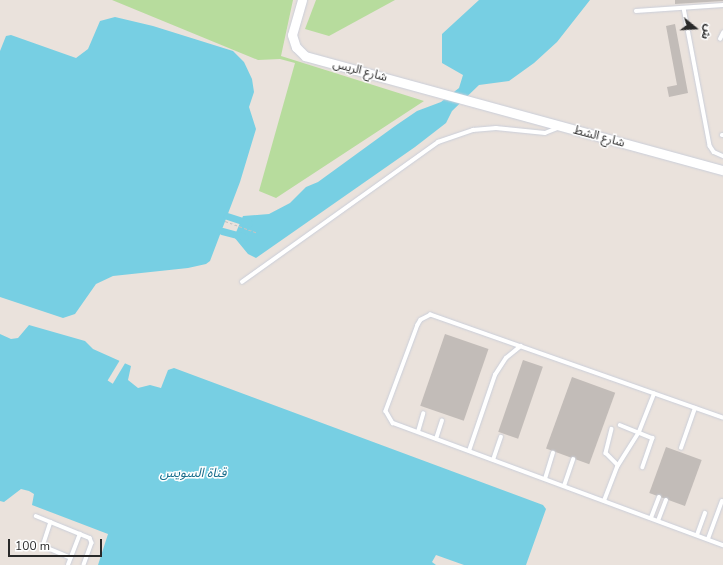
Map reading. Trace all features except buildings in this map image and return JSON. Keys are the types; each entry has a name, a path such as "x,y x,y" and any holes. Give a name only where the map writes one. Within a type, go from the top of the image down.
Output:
{"street":[{"name":"شارع الريس","path":"302,0 292,35 296,47 305,56 474,103"},
{"name":"شارع الشط","path":"474,103 723,170"}],"lane":[{"path":"636,11 723,5"},
{"path":"684,8 710,146 714,152 723,156"},
{"path":"720,39 723,33"},
{"path":"242,282 438,142 473,130 496,128 545,133 560,127"},
{"path":"723,418 430,315 421,320 386,412 392,423 723,545"},
{"path":"469,451 495,375 506,358 521,346"},
{"path":"604,501 618,465 639,432 654,394"},
{"path":"681,448 695,408"},
{"path":"418,432 424,414"},
{"path":"436,439 442,421"},
{"path":"620,425 653,439 643,468"},
{"path":"612,429 606,453 618,465"},
{"path":"492,460 501,437"},
{"path":"545,479 553,454"},
{"path":"564,486 573,460"},
{"path":"651,518 659,497"},
{"path":"658,521 666,500"},
{"path":"708,539 722,501"},
{"path":"697,535 705,513"},
{"path":"36,516 90,538 92,543 84,565"},
{"path":"51,522 43,546 71,558"},
{"path":"68,565 80,534"}],"path":[{"path":"225,221 256,232"}],"green space":[{"path":"112,0 293,0 281,56 424,101 276,198 259,191 295,63 280,59 258,60"},
{"path":"316,0 395,0 329,36 305,29"}],"water":[{"path":"479,0 590,0 557,42 534,63 509,81 479,85 452,111 446,123 415,147 256,258 248,254 234,237 243,216 269,214 290,203 306,187 318,182 417,111 441,102 459,88 463,75 442,63 442,34"},
{"path":"115,17 153,26 233,51 244,62 252,79 254,92 249,107 256,129 240,182 210,261 206,264 188,268 113,276 96,284 75,314 63,318 0,297 0,51 6,36 11,35 76,58 88,49 100,21"},
{"name":"قناة السويس","path":"29,325 85,341 93,349 131,366 128,380 138,388 150,385 161,388 168,370 174,368 543,505 546,509 526,565 464,565 436,555 432,562 436,565 98,565 108,534 32,505 34,494 29,491 21,489 4,502 0,501 0,334 11,339 18,338"}],"pier":[{"path":"120,360 125,363 113,384 108,381"}],"waterway":[{"path":"227,216 249,223"},
{"path":"222,231 244,237"}]}
